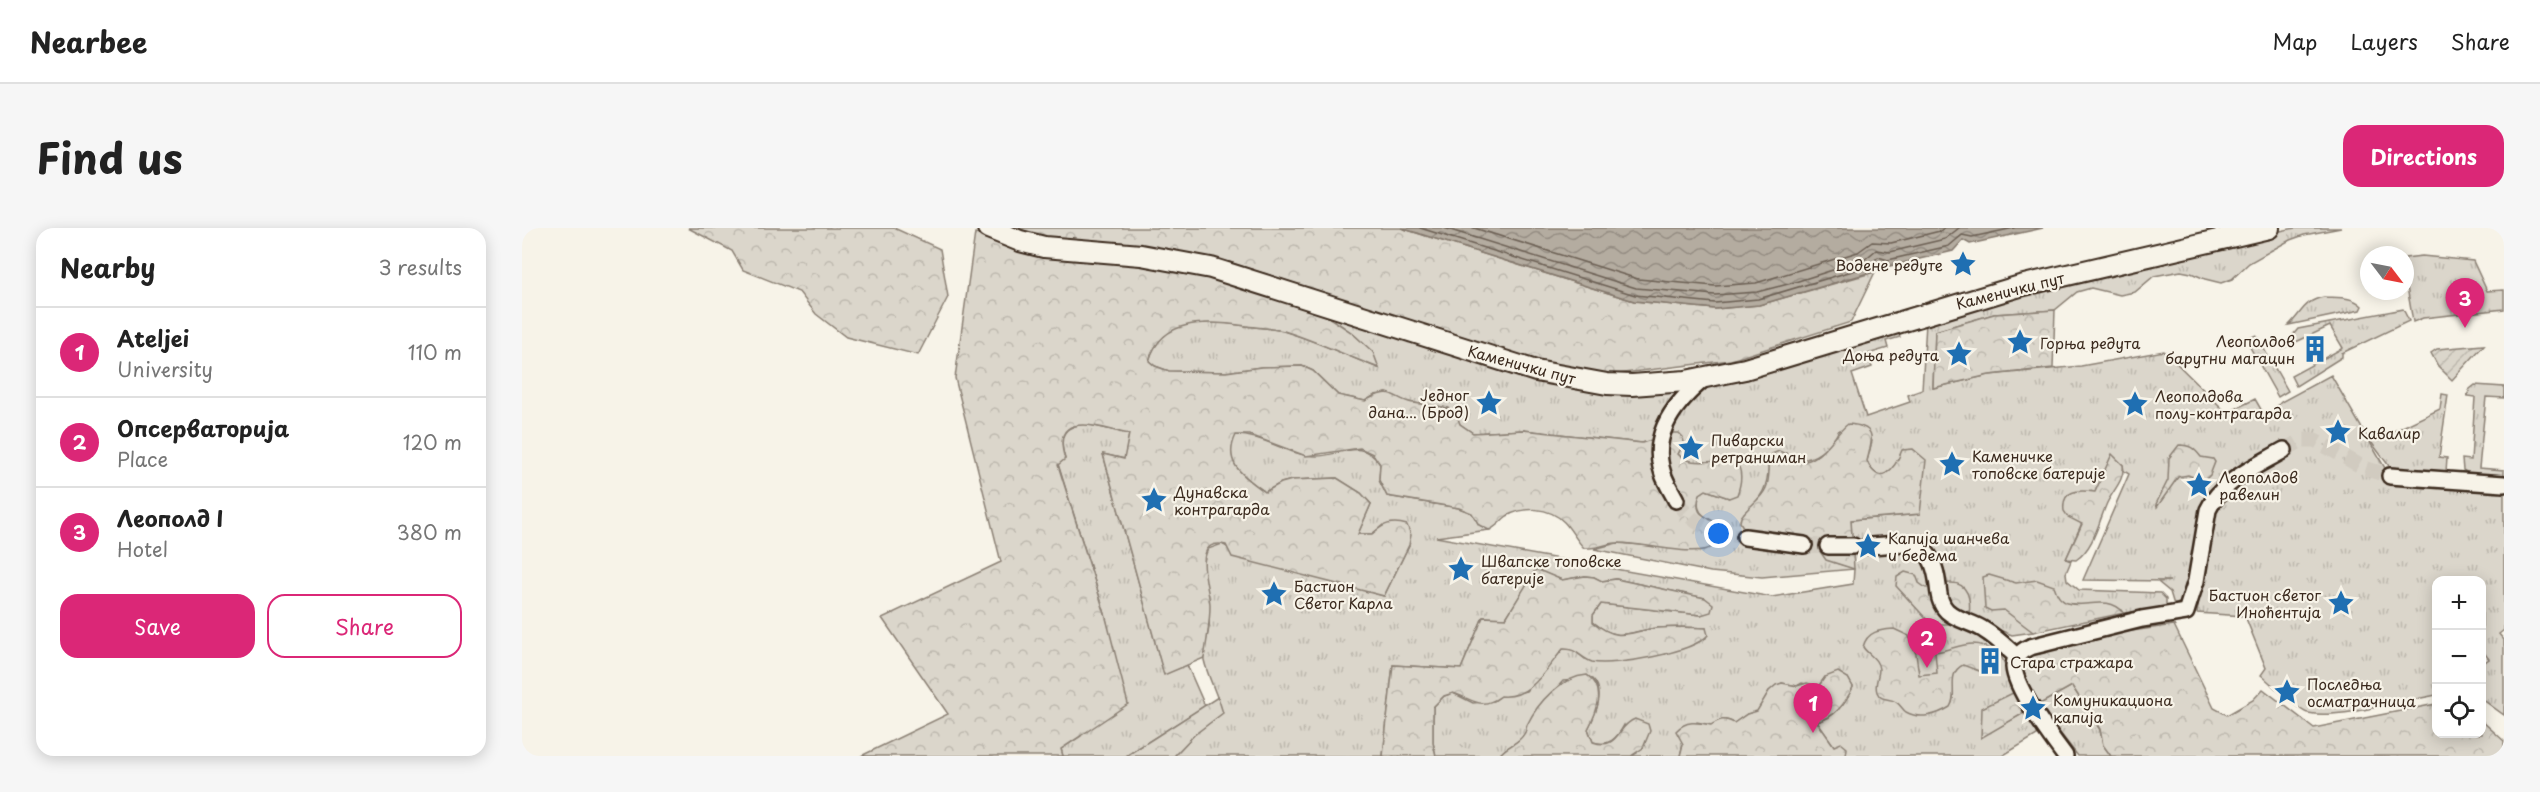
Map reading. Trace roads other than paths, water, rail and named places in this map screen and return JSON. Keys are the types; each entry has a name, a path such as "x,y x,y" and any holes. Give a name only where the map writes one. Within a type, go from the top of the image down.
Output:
{"main road":[{"name":"Каменички пут","path":"988,228 1020,241 1044,247 1141,255 1211,268 1536,371 1568,379 1632,385 1686,381 1706,377 1829,345 1941,308 2020,286 2269,228"}],"street":[{"path":"1676,500 1663,474 1659,451 1662,432 1671,413 1686,394 1706,377"},
{"path":"2065,756 2047,732 2016,678 2014,665 2016,656 2022,650 2030,647 2142,619 2186,612 2193,595 2208,510 2212,500 2223,488 2284,450"},
{"path":"2390,476 2504,484"},
{"path":"1745,537 1804,545"},
{"path":"1868,546 1907,544 1924,550 1935,565 1940,600 1945,609 1956,618 1982,628 2016,656"},
{"path":"1828,546 1852,546"}],"water":[{"path":"1401,228 2043,228 1970,244 1963,240 1953,251 1886,267 1879,262 1875,271 1759,305 1715,309 1634,301"}],"tunnel":[{"path":"2284,450 2302,440 2315,440 2364,468 2390,476"},
{"path":"1676,500 1698,523 1723,533 1745,537"},
{"path":"1804,545 1828,546"}],"place":[{"name":"Водене редуте","path":"1963,264"},
{"name":"Леополд I","path":"2465,328"},
{"name":"Горња редута","path":"2020,342"},
{"name":"Леополдов барутни магацин","path":"2315,349"},
{"name":"Доња редута","path":"1959,354"},
{"name":"Једног дана... (Брод)","path":"1489,403"},
{"name":"Леополдова полу-контрагарда","path":"2135,404"},
{"name":"Кавалир","path":"2338,432"},
{"name":"Пиварски ретраншман","path":"1691,448"},
{"name":"Каменичке топовске батерије","path":"1952,464"},
{"name":"Леополдов равелин","path":"2199,485"},
{"name":"Дунавска контрагарда","path":"1154,500"},
{"name":"Капија шанчева и бедема","path":"1868,546"},
{"name":"Швапске топовске батерије","path":"1461,569"},
{"name":"Бастион Светог Карла","path":"1274,594"},
{"name":"Бастион светог Иноћентија","path":"2341,603"},
{"name":"Стара стражара","path":"1990,661"},
{"name":"Опсерваторија","path":"1927,668"},
{"name":"Последња осматрачница","path":"2287,692"},
{"name":"Комуникациона капија","path":"2033,708"},
{"name":"Ateljei","path":"1813,733"}]}
